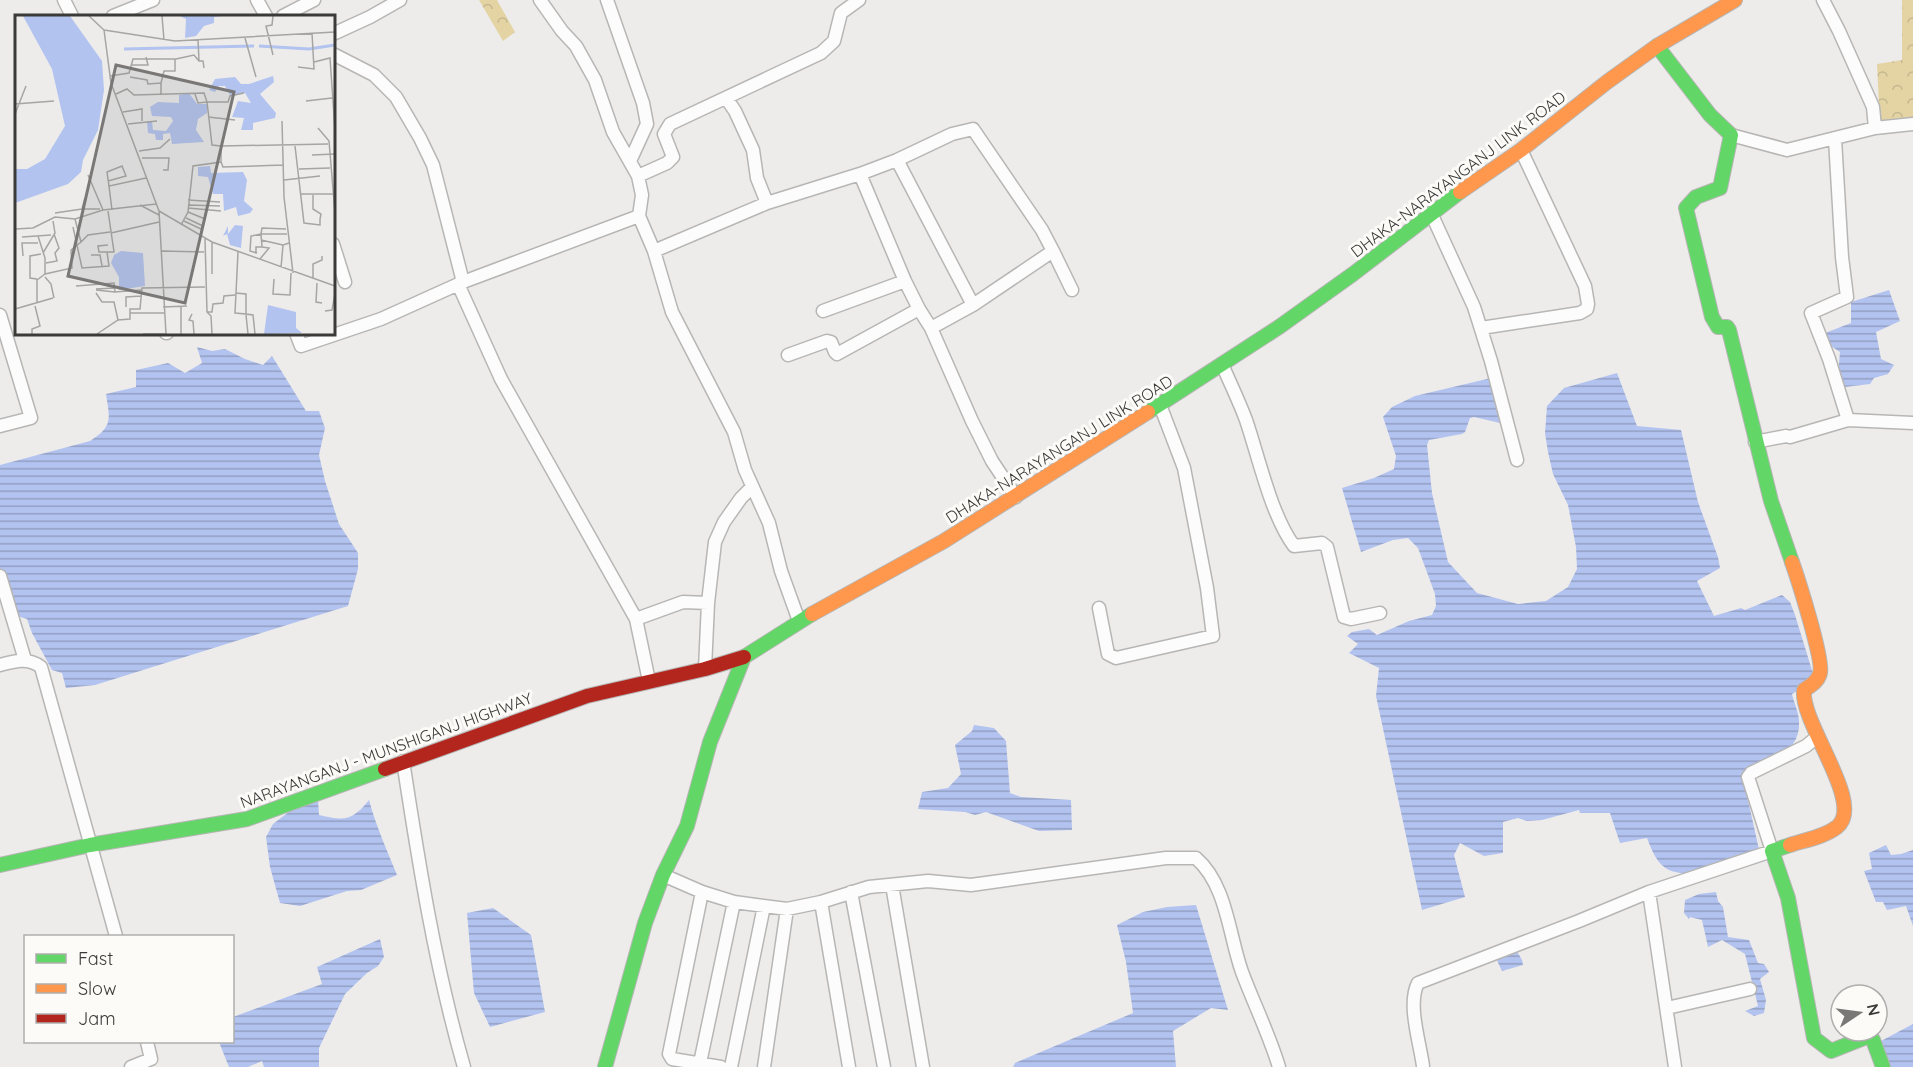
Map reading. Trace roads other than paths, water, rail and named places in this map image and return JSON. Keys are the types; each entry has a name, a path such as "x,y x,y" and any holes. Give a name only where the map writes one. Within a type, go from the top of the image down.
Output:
{"main road":[{"name":"DHAKA-NARAYANGANJ LINK ROAD","path":"744,657 799,621 944,541 1016,497 1222,364 1303,310 1431,213 1521,150 1607,82 1658,46 1735,0"},
{"path":"1658,46 1710,116 1731,135 1720,188 1696,197 1686,208 1712,317 1718,327 1726,327 1730,330 1755,442 1803,598 1821,676 1818,681 1803,690 1802,700 1838,777 1845,812 1843,821 1835,829 1772,851 1788,898 1814,1038 1831,1051 1869,1036 1873,1040 1882,1067"},
{"path":"605,1067 645,923 663,875 687,826 710,741 744,657"},
{"name":"NARAYANGANJ - MUNSHIGANJ HIGHWAY","path":"0,865 90,844 246,819 587,696 705,669 744,657"}],"street":[{"path":"64,0 72,15"},
{"path":"116,15 153,0"},
{"path":"257,0 265,15"},
{"path":"285,15 314,0"},
{"path":"334,34 400,0"},
{"path":"540,0 576,46 595,80 614,132 638,176 642,195 639,216 654,251 672,312 730,422 752,487 769,523 781,571 799,621"},
{"path":"607,0 643,104 647,124 630,161"},
{"path":"638,176 673,158 664,134 670,124 820,53 834,42 841,13 860,0"},
{"path":"1823,0 1873,107 1875,128"},
{"path":"334,55 374,75 396,97 420,138 433,165 461,283 501,379 636,619 649,681"},
{"path":"726,98 735,111 753,150 757,178 767,203"},
{"path":"1731,135 1787,150 1875,128 1913,124"},
{"path":"654,251 767,203 860,174 897,160 952,134 973,129 1031,213 1072,290"},
{"path":"1835,139 1842,257 1847,297 1811,314 1829,358 1848,420"},
{"path":"1481,328 1580,313 1587,309 1585,286 1521,150"},
{"path":"897,160 973,304"},
{"path":"860,174 905,282 931,328 992,461 1016,497"},
{"path":"1431,213 1465,286 1481,328 1517,460"},
{"path":"296,334 299,345 305,346 381,319 461,283 639,216"},
{"path":"334,247 345,282"},
{"path":"931,328 973,304 1053,251"},
{"path":"824,310 905,282"},
{"path":"788,355 830,341 837,354 919,309"},
{"path":"0,315 31,418 0,426"},
{"path":"1222,364 1245,418 1287,537 1294,546 1322,543 1327,547 1344,617 1351,619 1380,613"},
{"path":"1099,608 1108,654 1111,657 1116,658 1213,636 1207,588 1184,468 1160,405"},
{"path":"1755,442 1790,437 1848,420 1913,423"},
{"path":"705,669 708,603 715,542 724,522 752,487"},
{"path":"0,576 25,660"},
{"path":"636,619 683,602 708,603"},
{"path":"0,665 25,660 34,661 41,667 117,935"},
{"path":"1422,1067 1413,1002 1414,991 1418,983 1649,892 1772,851 1748,777 1751,772 1806,746 1817,736"},
{"path":"403,762 427,915 448,1013 464,1067"},
{"path":"663,875 702,892 734,902 787,909 821,902 851,891 892,885 928,881 971,885 1166,858 1196,858 1202,863 1215,885 1226,910 1241,969 1271,1040 1279,1067"},
{"path":"892,885 923,1067"},
{"path":"851,891 884,1067"},
{"path":"702,892 669,1054 672,1059 721,1067"},
{"path":"1649,892 1675,1067"},
{"path":"700,1064 734,902"},
{"path":"821,902 849,1067"},
{"path":"731,1067 764,906"},
{"path":"764,1067 787,909"},
{"path":"1667,1008 1750,989"},
{"path":"131,1067 151,1059 147,1043"}],"water":[{"path":"1889,290 1900,321 1876,332 1881,359 1894,365 1888,374 1874,378 1870,384 1845,387 1838,375 1840,352 1831,346 1825,333 1851,323 1851,302"},
{"path":"197,347 212,351 225,349 263,365 272,356 306,411 319,411 325,428 319,455 325,481 339,524 358,553 358,569 348,606 95,685 66,688 62,673 52,670 27,619 14,615 0,571 0,465 90,441 103,431 108,422 106,394 136,387 136,370 168,363 185,373 202,363"},
{"path":"1617,373 1637,426 1681,430 1698,502 1720,568 1697,581 1714,616 1741,608 1745,610 1782,595 1790,602 1815,680 1792,694 1799,722 1798,733 1788,750 1761,766 1742,773 1760,854 1687,873 1678,873 1661,864 1647,838 1620,843 1610,813 1580,813 1579,810 1542,820 1527,821 1518,818 1503,822 1503,853 1484,856 1460,843 1454,855 1465,897 1422,910 1376,696 1379,668 1349,653 1358,644 1347,636 1352,632 1369,629 1377,635 1409,621 1432,615 1436,606 1435,594 1418,548 1408,538 1393,540 1361,552 1342,488 1394,469 1396,456 1383,417 1392,407 1415,396 1491,378 1504,419 1500,423 1470,418 1462,434 1429,440 1427,445 1432,493 1448,562 1477,593 1518,604 1546,601 1568,587 1577,569 1576,547 1568,505 1553,474 1548,452 1545,433 1547,406 1564,388"},
{"path":"974,725 994,728 1006,741 1010,793 1021,797 1071,800 1072,830 1039,831 986,812 975,815 965,812 918,809 922,792 948,788 961,774 955,745 972,731"},
{"path":"318,800 319,815 347,818 358,812 369,800 397,875 361,890 347,891 300,906 280,903 270,867 266,837 273,824 290,811"},
{"path":"1886,845 1891,855 1913,850 1913,926 1906,906 1887,910 1883,902 1876,902 1864,871 1872,869 1869,853"},
{"path":"1716,892 1718,901 1723,907 1728,937 1749,940 1758,963 1764,964 1769,972 1760,979 1766,1000 1764,1013 1754,1016 1745,1011 1758,1006 1745,954 1722,940 1708,947 1702,920 1690,917 1689,919 1684,913 1685,900 1699,894"},
{"path":"1196,905 1228,1010 1211,1008 1173,1031 1176,1067 1013,1067 1015,1063 1133,1013 1126,962 1117,925 1143,912 1167,907"},
{"path":"493,908 531,935 545,1012 490,1027 474,993 467,913"},
{"path":"380,939 384,957 378,966 345,994 319,1048 319,1067 264,1067 262,1061 248,1067 229,1067 219,1043 234,1043 234,1017 322,984 317,967"},
{"path":"1514,946 1523,965 1502,971 1494,954"},
{"path":"1913,1024 1913,1067 1886,1067 1881,1043 1889,1043 1889,1037"}]}
